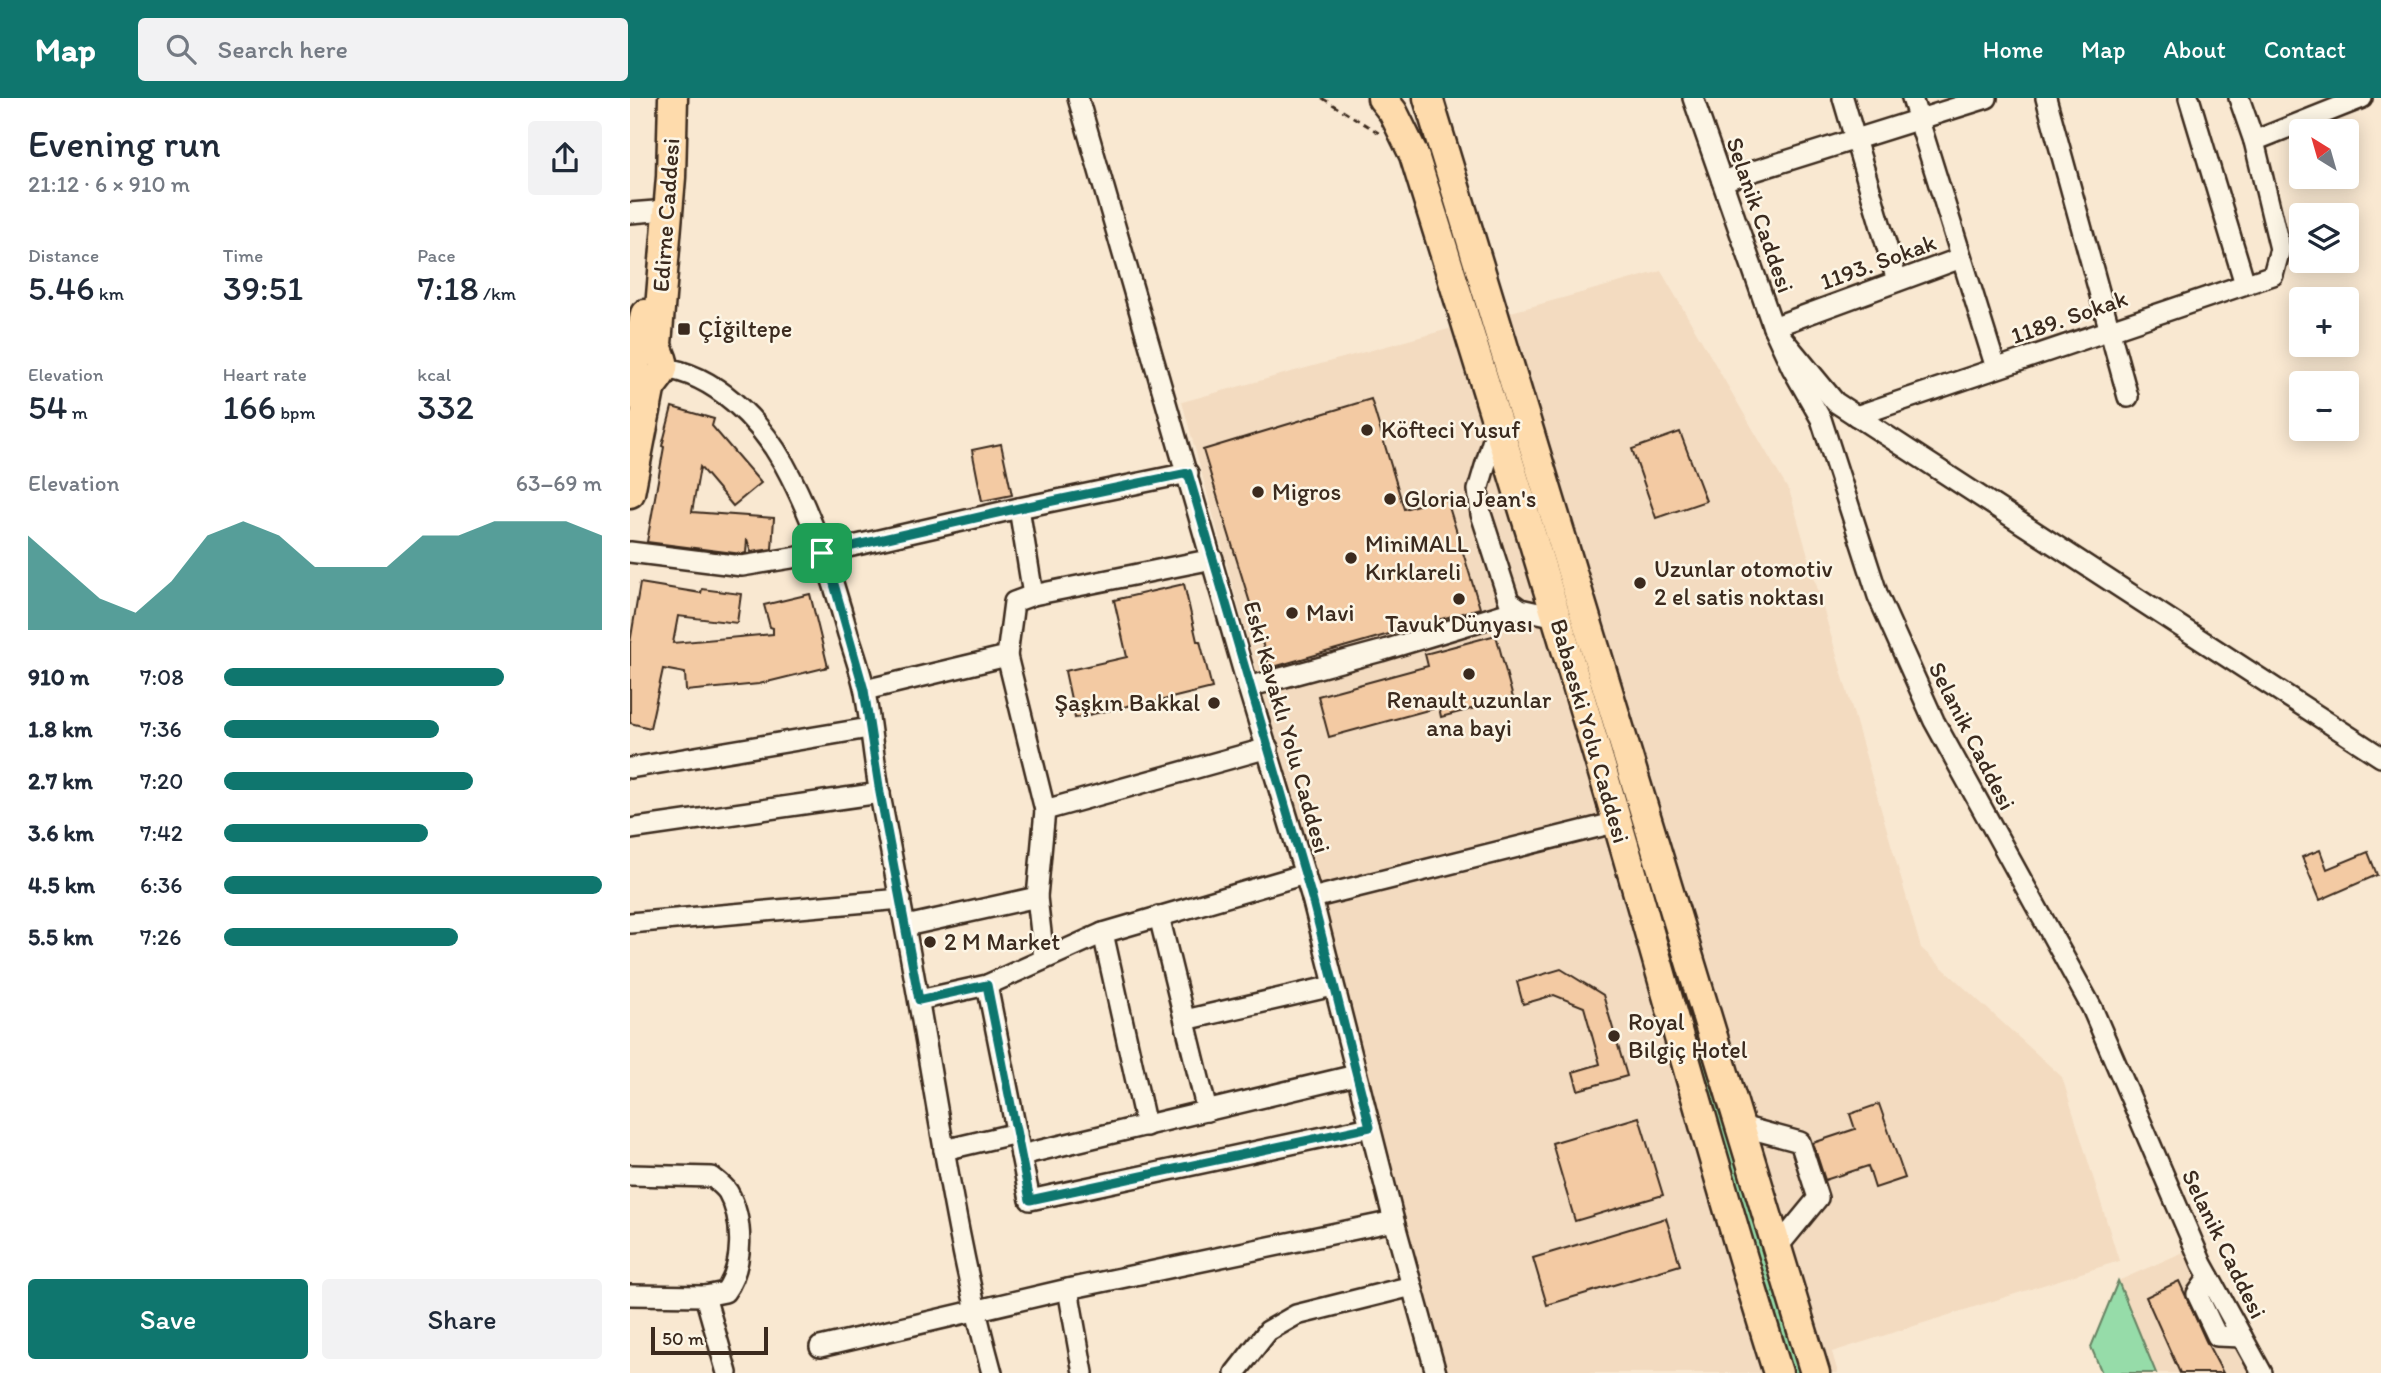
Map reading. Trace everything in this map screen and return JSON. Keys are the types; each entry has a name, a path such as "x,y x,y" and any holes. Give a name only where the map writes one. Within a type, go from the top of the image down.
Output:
{"highway":[{"name":"Edirne Caddesi","path":"630,493 650,390 645,367 652,262 642,212 658,98"},
{"name":"Edirne Caddesi","path":"645,367 657,344 671,177 673,98"},
{"name":"Babaeski Yolu Caddesi","path":"1382,98 1393,112 1414,155 1498,425 1618,822 1731,1224 1778,1373"},
{"name":"Babaeski Yolu Caddesi","path":"1428,98 1815,1373"}],"street":[{"name":"Eski Kavaklı Yolu Caddesi","path":"1078,98 1248,687 1312,898 1394,1221 1436,1373"},
{"name":"Selanik Caddesi","path":"1693,98 1773,327 1792,368 1821,419 1878,596 1934,721 2092,1008 2209,1277 2262,1373"},
{"path":"1843,98 1897,281"},
{"path":"1912,98 1996,368"},
{"path":"1722,181 1987,98"},
{"path":"2046,98 2128,397"},
{"path":"2189,98 2245,284"},
{"path":"2239,98 2254,141 2362,98"},
{"name":"1189. Sokak","path":"1856,416 2273,275 2280,249 2254,141"},
{"name":"1193. Sokak","path":"1773,327 1961,258"},
{"path":"1773,327 1835,402 2381,757"},
{"path":"645,367 698,378 732,400 759,428 783,463 812,524 834,584 864,690 944,1150 974,1310 992,1373"},
{"path":"1498,425 1478,489 1481,514 1509,601 1520,609 1556,617"},
{"path":"630,552 742,566 822,553 1188,473"},
{"path":"1019,508 1033,595"},
{"path":"1044,959 1037,897 1045,810 1007,656 1014,602 1033,595 1213,559"},
{"path":"1248,687 1520,609"},
{"path":"864,690 1007,656"},
{"path":"630,768 869,728"},
{"path":"1045,810 1268,748"},
{"path":"630,829 880,793"},
{"path":"1312,898 1618,822"},
{"path":"919,1000 987,985 1103,933 1305,874"},
{"path":"906,926 1037,897"},
{"path":"630,923 901,899"},
{"path":"1160,916 1207,1111"},
{"path":"1103,933 1146,1126"},
{"path":"987,985 1030,1200 1370,1127"},
{"path":"1185,1020 1334,986"},
{"path":"1021,1155 1356,1075"},
{"path":"1741,1126 1800,1142 1818,1198 1777,1248"},
{"path":"944,1150 1017,1133"},
{"path":"630,1175 712,1177 726,1190 736,1209 740,1236 734,1279 725,1292 705,1296 630,1294"},
{"path":"820,1347 1068,1289 1394,1221"},
{"path":"1235,1373 1268,1331 1296,1315 1412,1286"},
{"path":"1068,1289 1083,1373"},
{"path":"705,1296 727,1373"}],"path":[{"path":"1322,98 1387,138"}],"shaded area":[{"path":"1661,271 1790,493 1921,948 2062,1077 2119,1261 1832,1352 1838,1373 1437,1373 1356,1075 1262,692 1182,402"},
{"path":"2188,1250 2255,1373 2156,1373 2118,1281"}],"green space":[{"path":"1437,182 1494,362 1803,1373 1791,1373"},
{"path":"2118,1281 2156,1373 2102,1373 2091,1347"}],"building":[{"name":"MiniMALL Kırklareli","path":"1371,399 1404,509 1446,497 1480,608 1270,668 1203,450"},
{"path":"672,407 714,419 712,426 761,483 733,506 700,467 692,512 774,518 772,549 751,552 747,539 746,553 742,554 647,542 664,447 662,446"},
{"path":"1680,432 1706,501 1656,518 1632,449"},
{"path":"1001,444 1012,495 982,501 972,450"},
{"path":"640,583 701,593 702,589 741,594 737,623 678,616 673,643 773,634 764,605 810,594 828,667 759,684 686,691 685,673 663,669 650,728 630,723 630,643"},
{"path":"1184,584 1197,641 1200,641 1212,688 1075,718 1065,671 1127,657 1114,600"},
{"path":"1496,635 1513,698 1441,717 1439,707 1329,737 1318,696 1428,666 1425,654"},
{"path":"2320,850 2327,869 2368,852 2377,875 2320,900 2302,857"},
{"path":"1561,969 1603,995 1627,1076 1578,1090 1573,1072 1600,1064 1584,1007 1554,995 1523,1004 1517,982"},
{"path":"1879,1104 1905,1178 1875,1188 1868,1166 1825,1180 1813,1143 1855,1129 1850,1114"},
{"path":"1639,1117 1663,1195 1575,1221 1552,1143"},
{"path":"1666,1218 1680,1265 1547,1305 1533,1258"},
{"path":"2179,1281 2223,1373 2180,1373 2146,1297"}],"place":[{"name":"Çİğiltepe","path":"684,329"},
{"name":"Köfteci Yusuf","path":"1367,430"},
{"name":"Migros","path":"1258,492"},
{"name":"Gloria Jean's","path":"1390,499"},
{"name":"MiniMALL Kırklareli","path":"1351,558"},
{"name":"Uzunlar otomotiv 2 el satis noktası","path":"1640,583"},
{"name":"Tavuk Dünyası","path":"1459,599"},
{"name":"Mavi","path":"1292,613"},
{"name":"Renault uzunlar ana bayi","path":"1469,674"},
{"name":"Şaşkın Bakkal","path":"1214,703"},
{"name":"2 M Market","path":"930,942"},
{"name":"Royal Bilgiç Hotel","path":"1614,1036"}],"route":[{"path":"1188,473 1248,687 1312,898 1370,1127 1030,1200 987,985 919,1000 880,793 864,690 834,584 822,553 1188,473"}]}
